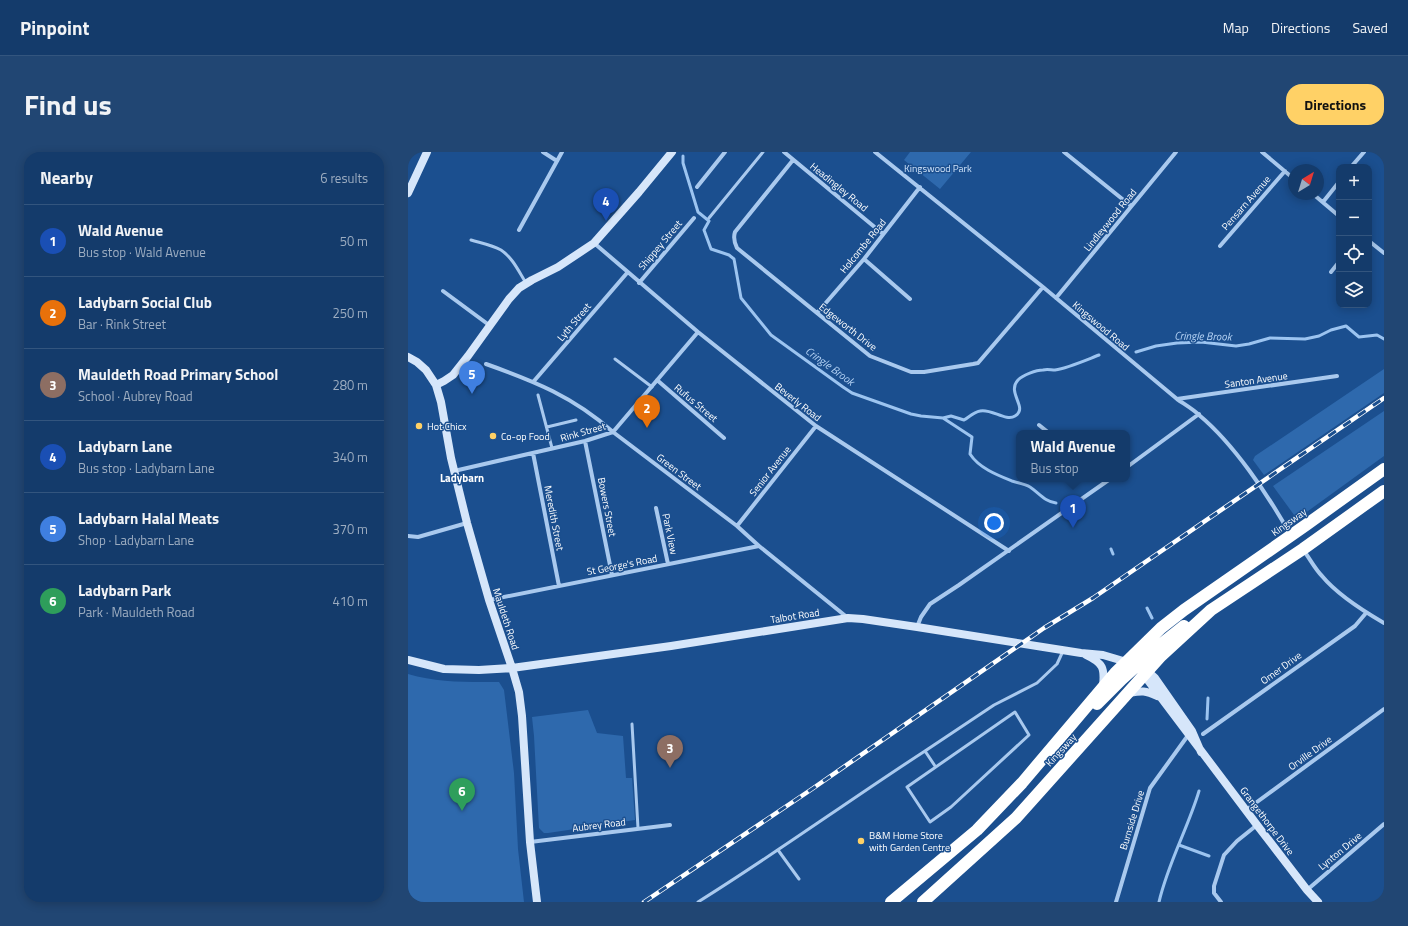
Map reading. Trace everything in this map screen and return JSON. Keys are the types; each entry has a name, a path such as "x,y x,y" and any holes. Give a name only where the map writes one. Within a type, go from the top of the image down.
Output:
{"highway":[{"name":"Kingsway","path":"923,902 1016,818 1128,693 1139,668 1161,628 1184,610 1384,469"},
{"name":"Kingsway","path":"1070,726 1139,668 1179,629 1211,610 1303,549 1384,491"},
{"name":"Kingsway","path":"891,902 977,830 1022,783 1102,687 1139,668"}],"street":[{"path":"409,187 427,152"},
{"path":"543,152 556,161"},
{"path":"519,230 562,152"},
{"path":"436,385 452,375 468,356 509,299 519,288 558,267 594,244 672,152"},
{"path":"697,187 725,152"},
{"name":"Headingley Road","path":"784,152 883,234"},
{"name":"Kingswood Road","path":"875,152 1043,287 1176,399 1199,414 1239,457 1278,512 1291,536"},
{"path":"1064,152 1131,206"},
{"name":"Lindleywood Road","path":"1056,298 1176,152"},
{"path":"1262,152 1288,174"},
{"path":"1354,164 1364,152"},
{"name":"Edgeworth Drive","path":"793,160 735,232 734,242 738,248 870,356 911,372 924,372 973,364 978,362 1043,287"},
{"name":"Pensarn Avenue","path":"1220,246 1285,171"},
{"path":"1323,202 1336,186"},
{"name":"Holcombe Road","path":"817,313 864,258 920,187"},
{"path":"1320,200 1336,213"},
{"name":"Shippey Street","path":"639,283 694,218"},
{"path":"1372,243 1384,253"},
{"name":"Beverly Road","path":"594,244 698,332 816,426 1009,551"},
{"path":"864,258 910,299"},
{"path":"1330,272 1336,265"},
{"name":"Lyth Street","path":"534,382 627,273"},
{"path":"443,290 489,325"},
{"name":"Rink Street","path":"454,471 586,441 613,432 698,332"},
{"name":"Mauldeth Road","path":"408,357 417,362 426,370 436,385 441,402 454,471 467,523 489,600 519,692 536,902"},
{"name":"Green Street","path":"486,364 534,382 564,396 599,419 613,432 737,526 759,546 848,618"},
{"name":"Santon Avenue","path":"1176,399 1337,376"},
{"name":"Rufus Street","path":"657,380 724,438"},
{"path":"1130,465 1199,414"},
{"path":"1039,425 1045,430"},
{"name":"Senior Avenue","path":"737,526 816,426"},
{"name":"Bowers Street","path":"586,441 612,575"},
{"name":"Meredith Street","path":"533,453 559,586"},
{"path":"917,626 921,616 930,604 959,586 1105,482"},
{"name":"Park View","path":"656,508 668,564"},
{"path":"408,536 418,537 467,523"},
{"name":"St George's Road","path":"489,600 759,546"},
{"path":"1303,549 1330,585 1366,613 1384,623"},
{"name":"Omer Drive","path":"1203,734 1355,626 1366,613"},
{"name":"Talbot Road","path":"408,660 444,669 479,670 512,668 671,646 848,618 917,626 1081,653 1104,655 1139,668"},
{"name":"Talbot Road","path":"1081,653 1100,664 1104,674 1102,687"},
{"name":"Grangethorpe Drive","path":"1139,668 1160,698 1190,733"},
{"name":"Grangethorpe Drive","path":"1139,668 1155,678 1201,752 1307,890 1318,902"},
{"path":"1128,693 1147,691 1160,698"},
{"name":"Orville Drive","path":"1246,810 1384,709"},
{"name":"Burnside Drive","path":"1116,902 1150,788 1190,733"},
{"name":"Lynton Drive","path":"1307,890 1384,824"},
{"name":"Aubrey Road","path":"530,842 670,825"},
{"path":"1221,902 1214,893 1214,886 1224,855 1229,848 1257,825"}],"lane":[{"path":"709,218 763,152"},
{"path":"471,240 502,251 514,263 526,283"},
{"path":"615,359 652,387"},
{"path":"538,395 552,448"},
{"path":"547,427 576,420"},
{"path":"698,902 994,705 1037,683 1057,664 1064,649"},
{"path":"1015,712 1030,734 951,807 930,822 907,787 935,766 1015,712"},
{"path":"632,724 638,828"},
{"path":"924,751 935,766"},
{"path":"778,850 799,879"}],"green space":[{"name":"Kingswood Park","path":"910,152 971,152 940,189 904,160"},
{"path":"1384,369 1384,393 1264,475 1253,460 1255,456"},
{"path":"1384,411 1384,456 1297,519 1273,486"},
{"path":"408,674 431,679 464,682 499,682 504,690 514,773 518,849 524,902 408,902"},
{"path":"588,710 597,733 623,736 626,778 632,778 635,820 544,833 539,828 532,717"}],"waterway":[{"name":"Cringle Brook","path":"683,156 683,163 698,212 709,221 704,230 711,249 729,255 734,259 741,298 771,335 852,393 911,414 921,416 943,418 951,416 964,420 976,412 989,411 1011,417 1019,413 1020,409 1014,390 1015,385 1020,378 1037,371 1066,368 1099,355"},
{"name":"Cringle Brook","path":"1136,352 1156,346 1177,343 1201,342 1236,346 1270,338 1305,339 1319,336 1331,330 1346,326 1359,337 1377,335 1384,339"},
{"path":"943,418 972,437 970,454 983,467 1000,476 1028,486 1045,499 1056,503"},
{"path":"1111,549 1113,554"},
{"path":"1147,608 1152,618"},
{"path":"1207,719 1208,698"},
{"path":"1159,902 1173,859 1199,791"},
{"path":"1179,845 1209,856"}],"railway":[{"path":"644,902 812,789 1044,628 1093,598 1384,398"}],"place":[{"name":"Ladybarn Lane","path":"606,221"},
{"name":"Ladybarn Halal Meats","path":"472,394"},
{"name":"Hot Chicx","path":"419,426"},
{"name":"Ladybarn Social Club","path":"647,428"},
{"name":"Co-op Food","path":"493,436"},
{"name":"Wald Avenue","path":"1073,528"},
{"name":"Mauldeth Road Primary School","path":"670,768"},
{"name":"Ladybarn Park","path":"462,811"},
{"name":"B&M Home Store with Garden Centre","path":"861,841"}],"district":[{"name":"Ladybarn","path":"462,478"}]}
